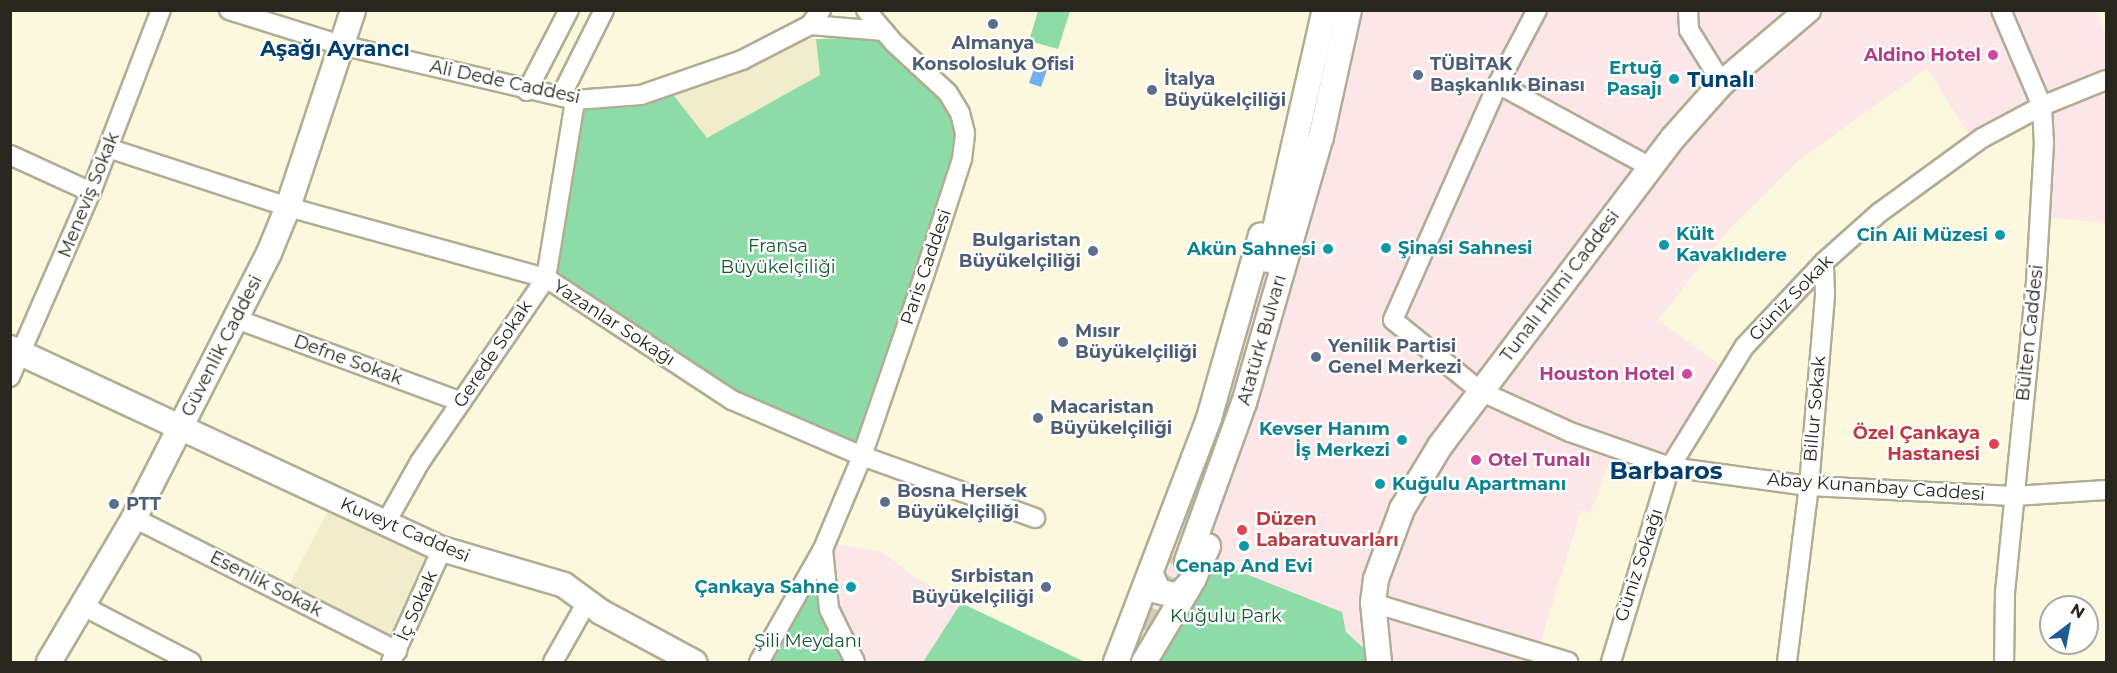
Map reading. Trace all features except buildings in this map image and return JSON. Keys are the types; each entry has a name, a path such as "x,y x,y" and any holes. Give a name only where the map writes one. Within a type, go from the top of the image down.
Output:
{"main road":[{"name":"Güvenlik Caddesi","path":"49,663 134,518 236,319 288,207 353,10"},
{"path":"1151,574 1156,588 1168,596 1178,596 1183,568 1275,232 1286,171 1325,10"},
{"name":"Atatürk Bulvarı","path":"1183,568 1241,414 1310,180 1349,10"},
{"name":"Tunalı Hilmi Caddesi","path":"1380,663 1373,603 1386,546 1402,508 1480,391 1650,167 1722,83 1808,10"},
{"path":"1116,663 1209,418 1264,224 1286,171"},
{"name":"Kuveyt Caddesi","path":"17,351 442,549 543,576 694,663"},
{"path":"1144,663 1183,568"}],"street":[{"name":"Meneviş Sokak","path":"10,376 17,351 91,192 161,10"},
{"name":"Ali Dede Caddesi","path":"229,10 341,45 527,91 568,98 651,92 742,60 815,18"},
{"path":"527,91 569,10"},
{"name":"Gerede Sokak","path":"385,524 461,402 546,278 568,98 604,10"},
{"name":"Paris Caddesi","path":"759,663 823,549 862,456 962,159 964,133 960,113 948,93 866,10"},
{"path":"1537,10 1498,84 1650,167"},
{"path":"1688,10 1689,30 1722,83"},
{"name":"Bülten Caddesi","path":"2001,10 2042,106 2043,192 2014,496 2004,663"},
{"path":"815,18 884,30"},
{"name":"Güniz Sokak","path":"1670,467 1744,347 1824,262 1879,213 1982,138 2042,106 2106,80"},
{"name":"Abay Kunanbay Caddesi","path":"1498,84 1393,320 1480,391 1570,432 1670,467 1809,486 2014,496 2106,490"},
{"name":"Yazanlar Sokağı","path":"108,148 288,207 546,278 732,400 862,456 1035,518"},
{"path":"10,155 91,192"},
{"name":"Billur Sokak","path":"1787,663 1809,486 1825,295 1824,262"},
{"name":"Defne Sokak","path":"236,319 461,402"},
{"name":"Güniz Sokağı","path":"1611,663 1670,467"},
{"name":"Esenlik Sokak","path":"134,518 394,657"},
{"name":"İç Sokak","path":"394,657 442,549"},
{"name":"Paris Caddesi","path":"823,549 829,609 855,663"},
{"path":"553,663 587,602"},
{"path":"1373,603 1568,663"},
{"path":"84,606 191,663"}],"shaded area":[{"path":"1325,11 2096,11 2106,38 2106,223 2041,217 2042,107 1975,144 1927,68 1798,161 1728,230 1658,320 1728,371 1670,467 1614,450 1590,513 1581,510 1537,654 1568,662 1116,662 1209,418"},
{"path":"816,39 820,75 707,139 671,92 789,41"},
{"path":"333,500 442,549 397,651 285,594"},
{"path":"836,544 882,552 911,575 961,603 923,662 866,662 844,629 832,585"}],"green space":[{"path":"1038,11 1070,11 1058,49 1029,41"},
{"name":"Fransa Büyükelçiliği","path":"878,37 908,59 956,115 956,157 860,451 734,396 553,276 579,104 671,92 707,138 820,75 816,39"},
{"name":"Kuğulu Park","path":"1203,557 1342,612 1346,632 1379,662 1144,662"},
{"name":"Şili Meydanı","path":"810,591 822,596 826,630 844,662 770,662"},
{"path":"961,603 1085,662 923,662"}],"water":[{"path":"1036,63 1048,67 1041,87 1029,83"}],"tunnel":[{"path":"1127,662 1173,557"}],"place":[{"name":"Almanya Konsolosluk Ofisi","path":"993,24"},
{"name":"Aldino Hotel","path":"1993,55"},
{"name":"TÜBİTAK Başkanlık Binası","path":"1418,75"},
{"name":"Ertuğ Pasajı","path":"1674,79"},
{"name":"İtalya Büyükelçiliği","path":"1152,90"},
{"name":"Cin Ali Müzesi","path":"2000,235"},
{"name":"Kült Kavaklıdere","path":"1664,245"},
{"name":"Şinasi Sahnesi","path":"1386,248"},
{"name":"Akün Sahnesi","path":"1328,249"},
{"name":"Bulgaristan Büyükelçiliği","path":"1093,251"},
{"name":"Mısır Büyükelçiliği","path":"1063,342"},
{"name":"Yenilik Partisi Genel Merkezi","path":"1316,357"},
{"name":"Houston Hotel","path":"1687,374"},
{"name":"Macaristan Büyükelçiliği","path":"1038,418"},
{"name":"Kevser Hanım İş Merkezi","path":"1402,440"},
{"name":"Özel Çankaya Hastanesi","path":"1994,444"},
{"name":"Otel Tunalı","path":"1476,460"},
{"name":"Kuğulu Apartmanı","path":"1380,484"},
{"name":"Bosna Hersek Büyükelçiliği","path":"885,502"},
{"name":"PTT","path":"114,504"},
{"name":"Düzen Labaratuvarları","path":"1242,530"},
{"name":"Cenap And Evi","path":"1244,546"},
{"name":"Çankaya Sahne","path":"851,587"},
{"name":"Sırbistan Büyükelçiliği","path":"1046,587"}],"district":[{"name":"Aşağı Ayrancı","path":"335,49"},
{"name":"Tunalı","path":"1721,80"},
{"name":"Barbaros","path":"1666,471"}]}
